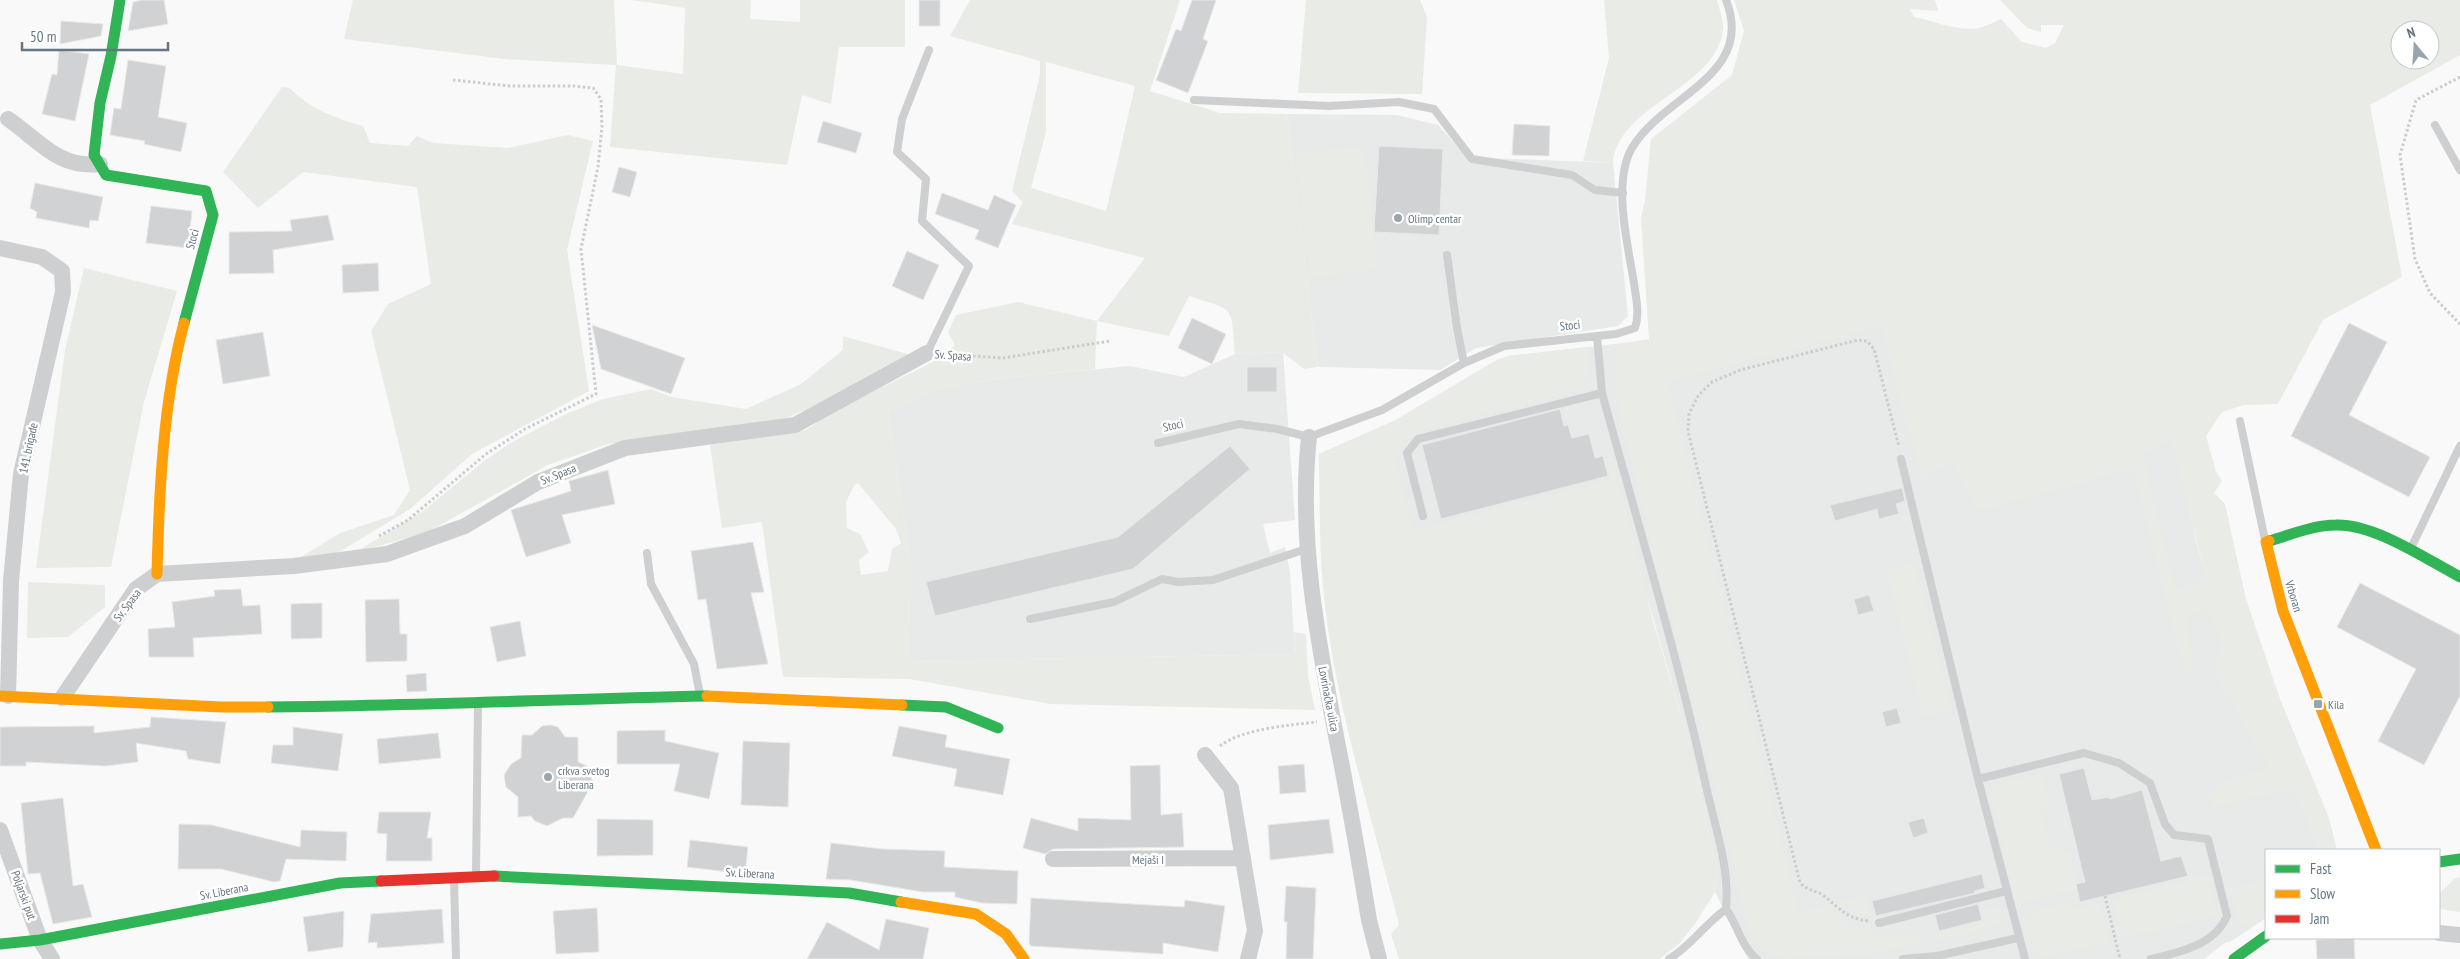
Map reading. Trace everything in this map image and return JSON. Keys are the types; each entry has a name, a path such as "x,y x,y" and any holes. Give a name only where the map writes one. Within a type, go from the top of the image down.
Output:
{"street":[{"path":"8,119 28,133 43,148 60,158 84,166 100,164 94,155 100,103 112,56 120,0"},
{"name":"Stoci","path":"100,164 106,174 206,191 212,215 176,353 159,494 157,574"},
{"name":"141. brigade","path":"0,248 42,257 62,271 63,292 22,474 11,581 4,696"},
{"name":"Sv. Spasa","path":"62,698 136,589 157,574 294,566 387,554 465,526 538,482 625,448 795,425 927,353"},
{"name":"Lovrinačka ulica","path":"1309,437 1306,462 1306,548 1320,651 1369,920 1379,959"},
{"path":"2266,542 2327,526 2343,525 2357,528 2460,577"},
{"name":"Vrboran","path":"2266,542 2283,612 2376,849"},
{"path":"4,696 221,707 394,706 478,702 700,697 946,707 998,728"},
{"path":"1208,758 1231,788 1255,931 1248,959"},
{"path":"2362,849 2365,822"},
{"name":"Poljarski put","path":"0,830 40,940 52,959"},
{"name":"Mejaši I","path":"1053,859 1243,858"},
{"path":"2440,862 2456,859"},
{"name":"Sv. Liberana","path":"0,944 40,940 340,883 476,875 848,892 976,914 1006,934 1024,959"},
{"path":"2440,933 2460,934"},
{"path":"2234,959 2265,937"}],"lane":[{"name":"Stoci","path":"1158,442 1239,424 1277,429 1309,437 1382,410 1464,363 1504,346 1597,336 1626,332 1636,328 1638,320 1623,193 1624,168 1635,143 1656,120 1684,95 1704,81 1725,59 1733,27 1726,0"},
{"path":"927,353 969,266 922,222 926,179 897,152 902,119 929,50"},
{"path":"1194,100 1329,106 1399,102 1417,105 1434,109 1472,159 1572,175 1595,190 1623,193"},
{"path":"2435,125 2460,170"},
{"path":"1447,255 1455,318 1464,363"},
{"path":"1597,336 1602,393 1699,755 1724,863 1728,891 1726,910 1734,920 1748,950 1758,959"},
{"path":"1423,516 1407,454 1418,440 1602,393"},
{"path":"2240,421 2266,542"},
{"path":"2409,552 2460,446"},
{"path":"1901,459 2006,892 2025,959"},
{"path":"1030,619 1114,602 1162,579 1178,582 1214,580 1306,548"},
{"path":"647,553 651,584 694,664 700,697"},
{"path":"476,875 478,702"},
{"path":"1978,779 2084,753 2119,764 2150,783 2166,824 2174,835 2208,839 2227,916 2224,923 2198,944 2177,953 2151,959"},
{"path":"2440,869 2456,859"},
{"path":"454,875 456,959"},
{"path":"1879,923 2006,892"},
{"path":"1669,959 1684,950 1706,924 1726,910"},
{"path":"1903,959 1937,956 2018,938"}],"path":[{"path":"2460,77 2416,100 2400,155 2415,259 2430,292 2460,324"},
{"path":"376,538 408,520 486,454 525,429 596,394 581,249 598,168 602,127 601,99 593,88 510,86 453,80"},
{"path":"1879,923 1849,916 1823,895 1807,890 1800,883 1688,431 1689,414 1698,396 1712,382 1740,370 1858,340 1867,341 1874,349 1901,459"},
{"name":"Sv. Spasa","path":"927,353 1003,358 1110,341"},
{"path":"1208,758 1226,741 1244,735 1292,724 1333,719"},
{"path":"2105,896 2120,959"}],"shaded area":[{"path":"353,0 614,0 617,65 683,74 685,8 632,0 751,0 750,19 800,22 800,0 905,0 905,47 839,47 831,104 802,95 787,165 610,147 616,65 505,59 344,39"},
{"path":"970,0 1180,0 1150,91 1220,113 1287,114 1318,367 1304,369 1282,352 1235,354 1233,326 1228,312 1215,304 1189,296 1169,336 1097,321 1145,258 1012,224 1023,202 1012,191 1040,75 1040,61 950,36","holes":["1046,62 1135,86 1106,211 1031,188 1046,132"]},
{"path":"1306,0 1420,0 1427,17 1422,94 1298,93"},
{"path":"1604,0 1717,0 1723,26 1716,50 1704,67 1631,126 1619,143 1613,163 1583,161 1609,58"},
{"path":"1734,0 1935,0 1938,11 1910,9 1914,17 1963,29 1982,27 2001,19 2022,42 2046,48 2055,43 2064,25 2041,25 2041,32 2027,28 2000,0 2460,0 2460,55 2440,66 2440,20 2390,20 2390,70 2433,70 2370,105 2402,277 2323,320 2278,404 2244,405 2222,412 2206,436 2216,472 2222,481 2214,493 2225,504 2246,599 2280,699 2329,818 2337,849 2320,849 2291,789 2213,807 2207,793 2235,777 2268,767 2213,670 2222,643 2208,608 2186,615 2194,680 2184,669 2132,469 1979,511 1951,460 1922,482 1881,327 1668,381 1799,912 1866,895 1872,915 1864,916 1841,906 1841,920 1849,926 1865,928 1876,935 1934,938 1935,935 1985,922 1985,910 1998,905 2004,922 1965,935 1926,940 1876,954 1783,959 1761,950 1753,942 1745,917 1709,762 1653,551 1614,388 1617,357 1614,345 1649,339 1641,218 1645,201 1651,139 1732,75 1744,31","holes":["2171,440 2206,578 2176,590 2143,453"]},
{"path":"282,87 290,88 305,101 324,112 363,126 370,143 408,146 417,136 433,143 508,148 568,135 593,141 567,250 589,391 472,454 410,509 336,554 301,557 340,533 394,515 410,490 371,331 388,304 431,284 417,187 303,172 258,208 223,172"},
{"path":"1287,114 1397,115 1438,125 1467,157 1613,163 1628,316 1618,326 1476,348 1440,370 1318,367"},
{"path":"1364,146 1378,269 1309,278 1295,154"},
{"path":"2120,255 2177,457 2197,545 2219,624 2320,849 2265,849 2265,919 2230,942 2226,942 2204,959 1748,959 1715,892 1718,873 1686,732 1646,593 1323,586 1319,454 1394,421 1495,361 1508,356 1649,340"},
{"path":"84,268 177,291 144,402 111,567 36,568 65,350"},
{"path":"1018,302 1097,321 1095,369 1003,378 939,388 888,412 911,564 908,661 1295,654 1294,632 1306,634 1308,676 1315,710 1051,704 909,679 783,677 762,522 722,528 710,445 806,430 832,412 933,362 955,345 948,332 956,315","holes":["858,483 896,529 901,543 892,549 888,571 861,575 859,560 869,552 860,534 847,528 846,502 854,485"]},
{"path":"843,336 911,355 816,405 777,422 608,444 548,465 426,533 356,552 423,511 484,461 512,442 566,414 603,399 651,389 671,397 746,409 801,384 843,350"},
{"path":"1588,347 1589,370 1581,390 1411,433 1394,458 1413,530 1610,479 1606,458 1613,456 1653,621 1686,732 1718,873 1715,892 1695,924 1678,945 1659,959 1399,959 1391,934 1399,925 1344,715 1328,630 1321,554 1319,454 1394,421 1495,361 1508,356"},
{"path":"1283,352 1295,520 1263,524 1270,553 1285,547 1290,572 1295,654 908,661 911,564 888,412 939,388 1003,378 1130,366 1184,377 1235,354"},
{"path":"1914,562 1952,711 1923,718 1886,570"},
{"path":"28,582 105,585 105,607 68,637 27,638"},
{"path":"2041,773 2051,808 2040,812 2052,851 2063,848 2064,852 2069,850 2079,890 2016,904 1991,801 1991,792 1999,783"},
{"path":"2208,874 2218,916 2123,938 2113,900"},
{"path":"2460,877 2460,912 2440,909 2440,893 2454,879"},
{"path":"2265,878 2265,919 2251,927 2243,926 2234,911 2230,888"},
{"path":"2099,903 2110,942 2041,958 2027,940 2022,925 2037,910 2050,906 2072,904 2074,910"}],"building":[{"path":"164,0 168,24 128,31 133,2"},
{"path":"919,0 940,0 940,26 919,26"},
{"path":"1192,0 1216,0 1203,39 1208,41 1188,93 1156,80 1176,29 1181,31"},
{"path":"61,21 103,24 101,36 60,44"},
{"path":"59,50 89,54 75,121 42,114 52,74 57,75"},
{"path":"128,60 166,66 158,117 187,123 181,152 144,144 145,141 110,135 114,108 121,109"},
{"path":"823,121 862,133 856,153 817,142"},
{"path":"1514,124 1550,126 1549,156 1512,155"},
{"path":"1379,146 1443,149 1439,235 1374,232"},
{"path":"619,167 637,172 630,197 612,192"},
{"path":"35,183 103,197 98,221 90,220 89,228 36,218 37,212 30,208"},
{"path":"942,193 988,210 994,195 1016,205 998,248 975,239 979,230 935,214"},
{"path":"151,206 192,211 188,248 146,243"},
{"path":"328,215 334,240 273,250 274,273 229,274 229,232 292,231 290,220"},
{"path":"907,251 939,265 923,300 892,286"},
{"path":"378,263 379,291 343,293 342,265"},
{"path":"1192,318 1226,334 1212,364 1178,348"},
{"path":"2349,323 2387,342 2349,415 2430,457 2409,497 2291,436"},
{"path":"592,325 685,358 671,394 601,369"},
{"path":"263,332 270,376 223,384 216,340"},
{"path":"1247,367 1277,367 1277,392 1247,392"},
{"path":"1560,409 1564,426 1568,425 1572,438 1589,434 1595,458 1603,456 1608,476 1441,519 1422,445"},
{"path":"1230,446 1250,469 1133,569 935,616 926,582 1118,537"},
{"path":"608,470 615,504 562,515 571,543 526,557 511,510 571,491 569,481"},
{"path":"1902,488 1905,501 1896,504 1899,514 1879,519 1877,509 1835,521 1830,505"},
{"path":"753,542 764,592 751,593 768,664 717,669 706,599 698,600 691,551"},
{"path":"2360,583 2460,635 2460,696 2424,765 2378,741 2416,669 2337,627"},
{"path":"241,589 243,606 260,605 262,634 193,638 194,657 149,657 148,629 175,627 172,602 215,596 214,590"},
{"path":"1869,595 1874,611 1858,615 1854,599"},
{"path":"399,599 400,634 407,634 407,661 366,662 365,600"},
{"path":"322,603 322,638 291,639 291,604"},
{"path":"520,621 526,656 497,662 490,627"},
{"path":"426,673 427,691 407,692 406,675"},
{"path":"1897,708 1901,723 1886,727 1882,712"},
{"path":"151,717 226,722 220,764 188,759 186,751 136,743 138,762 106,766 26,762 26,766 0,766 0,727 94,726 94,733 150,727"},
{"name":"crkva svetog Liberana","path":"542,726 558,727 565,737 578,737 578,762 587,766 592,780 591,786 573,818 563,818 547,826 535,821 531,816 518,817 518,797 506,787 504,775 511,764 521,758 522,735 532,735"},
{"path":"899,726 947,735 945,747 1010,759 1003,795 954,786 957,769 892,756"},
{"path":"293,727 343,734 338,771 271,763 273,745 293,745"},
{"path":"665,730 665,741 719,753 709,799 674,791 680,764 617,764 617,731"},
{"path":"438,733 441,758 379,764 377,739"},
{"path":"743,741 790,743 788,807 741,805"},
{"path":"1304,764 1306,792 1280,794 1278,766"},
{"path":"1160,765 1161,815 1182,813 1184,847 1053,849 1045,854 1023,848 1031,818 1078,831 1078,818 1131,820 1130,766"},
{"path":"2084,768 2092,800 2109,797 2110,799 2142,790 2161,861 2181,856 2188,876 2080,902 2076,884 2085,882 2059,774"},
{"path":"63,798 73,886 83,884 92,917 53,924 40,873 28,874 21,803"},
{"path":"379,812 431,812 427,838 432,838 432,861 386,861 387,834 377,833"},
{"path":"1924,818 1928,833 1913,838 1908,822"},
{"path":"597,819 653,820 653,855 597,856"},
{"path":"1329,819 1334,853 1270,860 1268,825"},
{"path":"179,824 212,825 300,847 301,830 347,832 346,861 286,859 280,881 274,882 221,869 178,869"},
{"path":"690,840 748,847 745,874 687,867"},
{"path":"831,843 882,849 945,851 944,867 1018,871 1017,904 982,903 955,897 955,892 923,892 851,880 826,879"},
{"path":"1982,874 1985,888 1974,891 1975,893 1876,916 1872,901"},
{"path":"1286,886 1316,888 1313,959 1286,959 1287,922 1284,922"},
{"path":"1031,898 1184,907 1185,900 1225,906 1218,952 1163,943 1163,954 1031,946 1029,943"},
{"path":"1978,904 1982,920 1939,931 1935,915"},
{"path":"597,908 599,952 556,954 553,911"},
{"path":"442,909 444,943 377,948 377,942 368,943 371,914"},
{"path":"344,911 343,947 308,952 303,917"},
{"path":"886,919 929,928 923,959 807,959 827,922 879,950"},
{"path":"2354,939 2355,959 2317,959 2316,940"}],"traffic: fast":[{"path":"120,0 111,56 100,103 94,155 106,175 206,191 213,215 184,323"},
{"path":"2269,541 2327,525 2351,526 2383,536 2460,577"},
{"path":"268,707 707,696"},
{"path":"902,705 946,707 998,728"},
{"path":"2440,862 2460,859"},
{"path":"494,876 849,893 901,902"},
{"path":"0,944 40,940 340,883 381,881"},
{"path":"2234,959 2265,937"}],"traffic: slow":[{"path":"157,574 163,447 171,384 184,323"},
{"path":"2269,541 2266,542 2283,611 2376,849"},
{"path":"0,696 221,707 268,707"},
{"path":"707,696 902,705"},
{"path":"901,902 976,914 1006,934 1024,959"}],"traffic: jam":[{"path":"381,881 494,876"}],"place":[{"name":"Olimp centar","path":"1398,218"},
{"name":"Kila","path":"2318,704"},
{"name":"crkva svetog Liberana","path":"548,777"}]}
